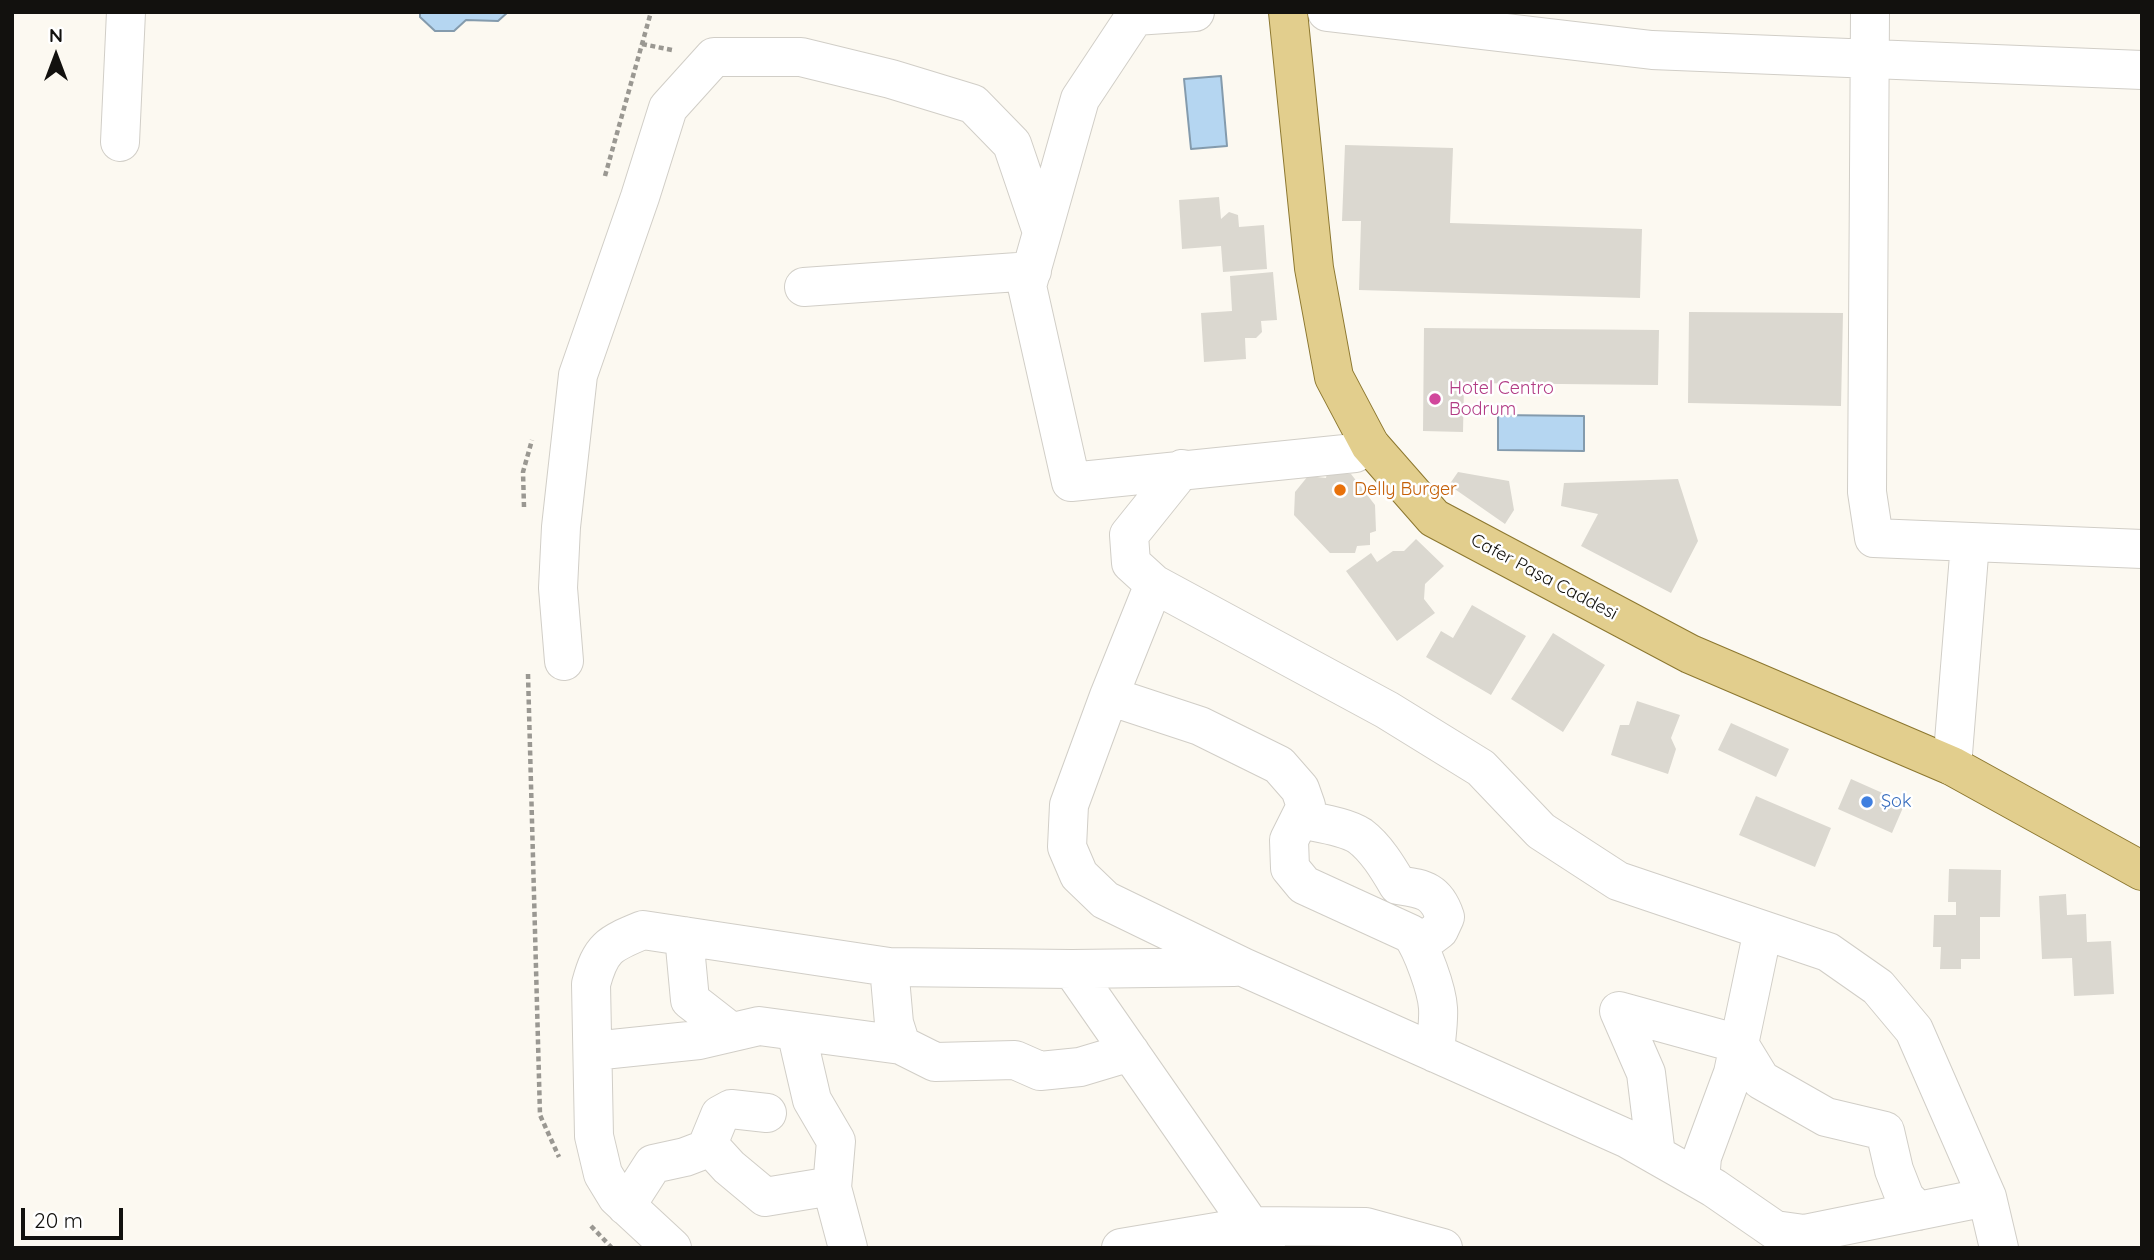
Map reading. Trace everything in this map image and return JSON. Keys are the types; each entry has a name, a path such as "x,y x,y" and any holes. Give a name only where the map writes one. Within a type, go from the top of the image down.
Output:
{"main road":[{"name":"Cafer Paşa Caddesi","path":"1288,12 1314,268 1334,377 1370,445 1434,518 1689,654 1952,766 2142,871"}],"street":[{"path":"120,142 126,12"},
{"path":"1195,12 1135,16 1080,99 1027,286 1071,482 1355,453 1370,445"},
{"path":"1327,12 1652,50 2142,70"},
{"path":"1870,12 1867,492 1874,538 2142,549"},
{"path":"565,660 559,576 561,527 578,374 668,108 715,57 801,57 891,79 973,104 1012,144 1042,232"},
{"path":"804,287 1032,271"},
{"path":"1182,470 1129,535 1131,563 1153,584 1387,710 1481,768 1541,831 1618,881 1828,952 1878,987 1914,1030 1987,1197 1999,1248"},
{"path":"1952,766 1970,543"},
{"path":"1153,584 1069,805 1067,847 1079,875 1105,900 1243,967 1628,1139 1699,1180 1775,1230 1804,1234 1987,1197"},
{"path":"1109,696 1200,726 1279,765 1300,789 1306,806 1289,840 1290,868 1304,885 1411,934 1419,945 1433,982 1438,1007 1435,1053"},
{"path":"1300,819 1359,836 1386,864 1398,885 1423,889 1441,904 1445,916 1439,930 1419,945"},
{"path":"671,1248 617,1197 603,1174 594,1136 591,984 598,960 615,941 643,930 889,967 1243,967"},
{"path":"1699,1180 1702,1157 1733,1073 1763,930"},
{"path":"684,936 690,1000 731,1032"},
{"path":"889,967 894,1023 901,1045"},
{"path":"1072,969 1259,1237"},
{"path":"1656,1155 1646,1073 1619,1012 1739,1044 1761,1080 1826,1117 1885,1131 1894,1170 1905,1198 1918,1211"},
{"path":"593,1051 699,1040 759,1026 901,1045 935,1062 1015,1059 1040,1071 1080,1068 1130,1052"},
{"path":"796,1031 812,1100 836,1141 832,1186 848,1248"},
{"path":"626,1206 653,1164 706,1149 720,1115 731,1109 767,1113"},
{"path":"708,1144 729,1167 765,1197 832,1186"},
{"path":"1121,1248 1366,1227 1443,1248"}],"water":[{"path":"420,12 508,12 498,21 466,20 454,31 435,31 420,17"},
{"path":"1221,76 1227,146 1191,149 1184,79"},
{"path":"1498,415 1584,416 1584,451 1498,450"}],"building":[{"path":"1345,145 1453,148 1450,223 1642,229 1640,298 1359,290 1361,221 1342,221"},
{"path":"1219,197 1221,219 1229,212 1238,215 1239,227 1264,225 1267,269 1223,272 1221,246 1182,249 1179,200"},
{"path":"1273,272 1277,320 1261,321 1262,332 1256,338 1245,338 1246,359 1204,362 1201,313 1232,311 1230,276"},
{"path":"1689,312 1843,313 1841,406 1688,403"},
{"path":"1424,328 1659,330 1658,385 1464,383 1463,432 1423,431"},
{"path":"1327,472 1351,474 1375,505 1376,531 1370,533 1370,545 1357,546 1355,553 1330,553 1294,515 1295,492 1308,476 1326,478"},
{"path":"1458,472 1509,481 1514,510 1505,524 1449,485"},
{"path":"1678,479 1698,541 1671,593 1581,546 1598,514 1561,506 1564,483"},
{"path":"1416,539 1444,566 1425,584 1424,599 1435,613 1397,641 1346,571 1371,553 1377,562 1393,551 1404,551"},
{"path":"1472,605 1526,636 1491,695 1426,657 1441,631 1453,638"},
{"path":"1553,633 1605,665 1563,732 1511,699"},
{"path":"1637,701 1680,715 1671,738 1676,749 1668,774 1611,755 1620,725 1629,725"},
{"path":"1731,723 1789,749 1776,777 1718,750"},
{"path":"1851,779 1905,803 1892,833 1838,809"},
{"path":"1756,796 1831,828 1815,867 1739,835"},
{"path":"1949,869 2001,870 2000,917 1980,917 1980,959 1961,959 1961,969 1940,969 1941,947 1933,947 1934,915 1956,915 1956,902 1948,902"},
{"path":"2066,894 2067,915 2086,914 2087,942 2111,941 2114,994 2074,996 2072,958 2042,959 2039,896"}],"place":[{"name":"Hotel Centro Bodrum","path":"1435,399"},
{"name":"Delly Burger","path":"1340,490"},
{"name":"Şok","path":"1867,802"}]}
